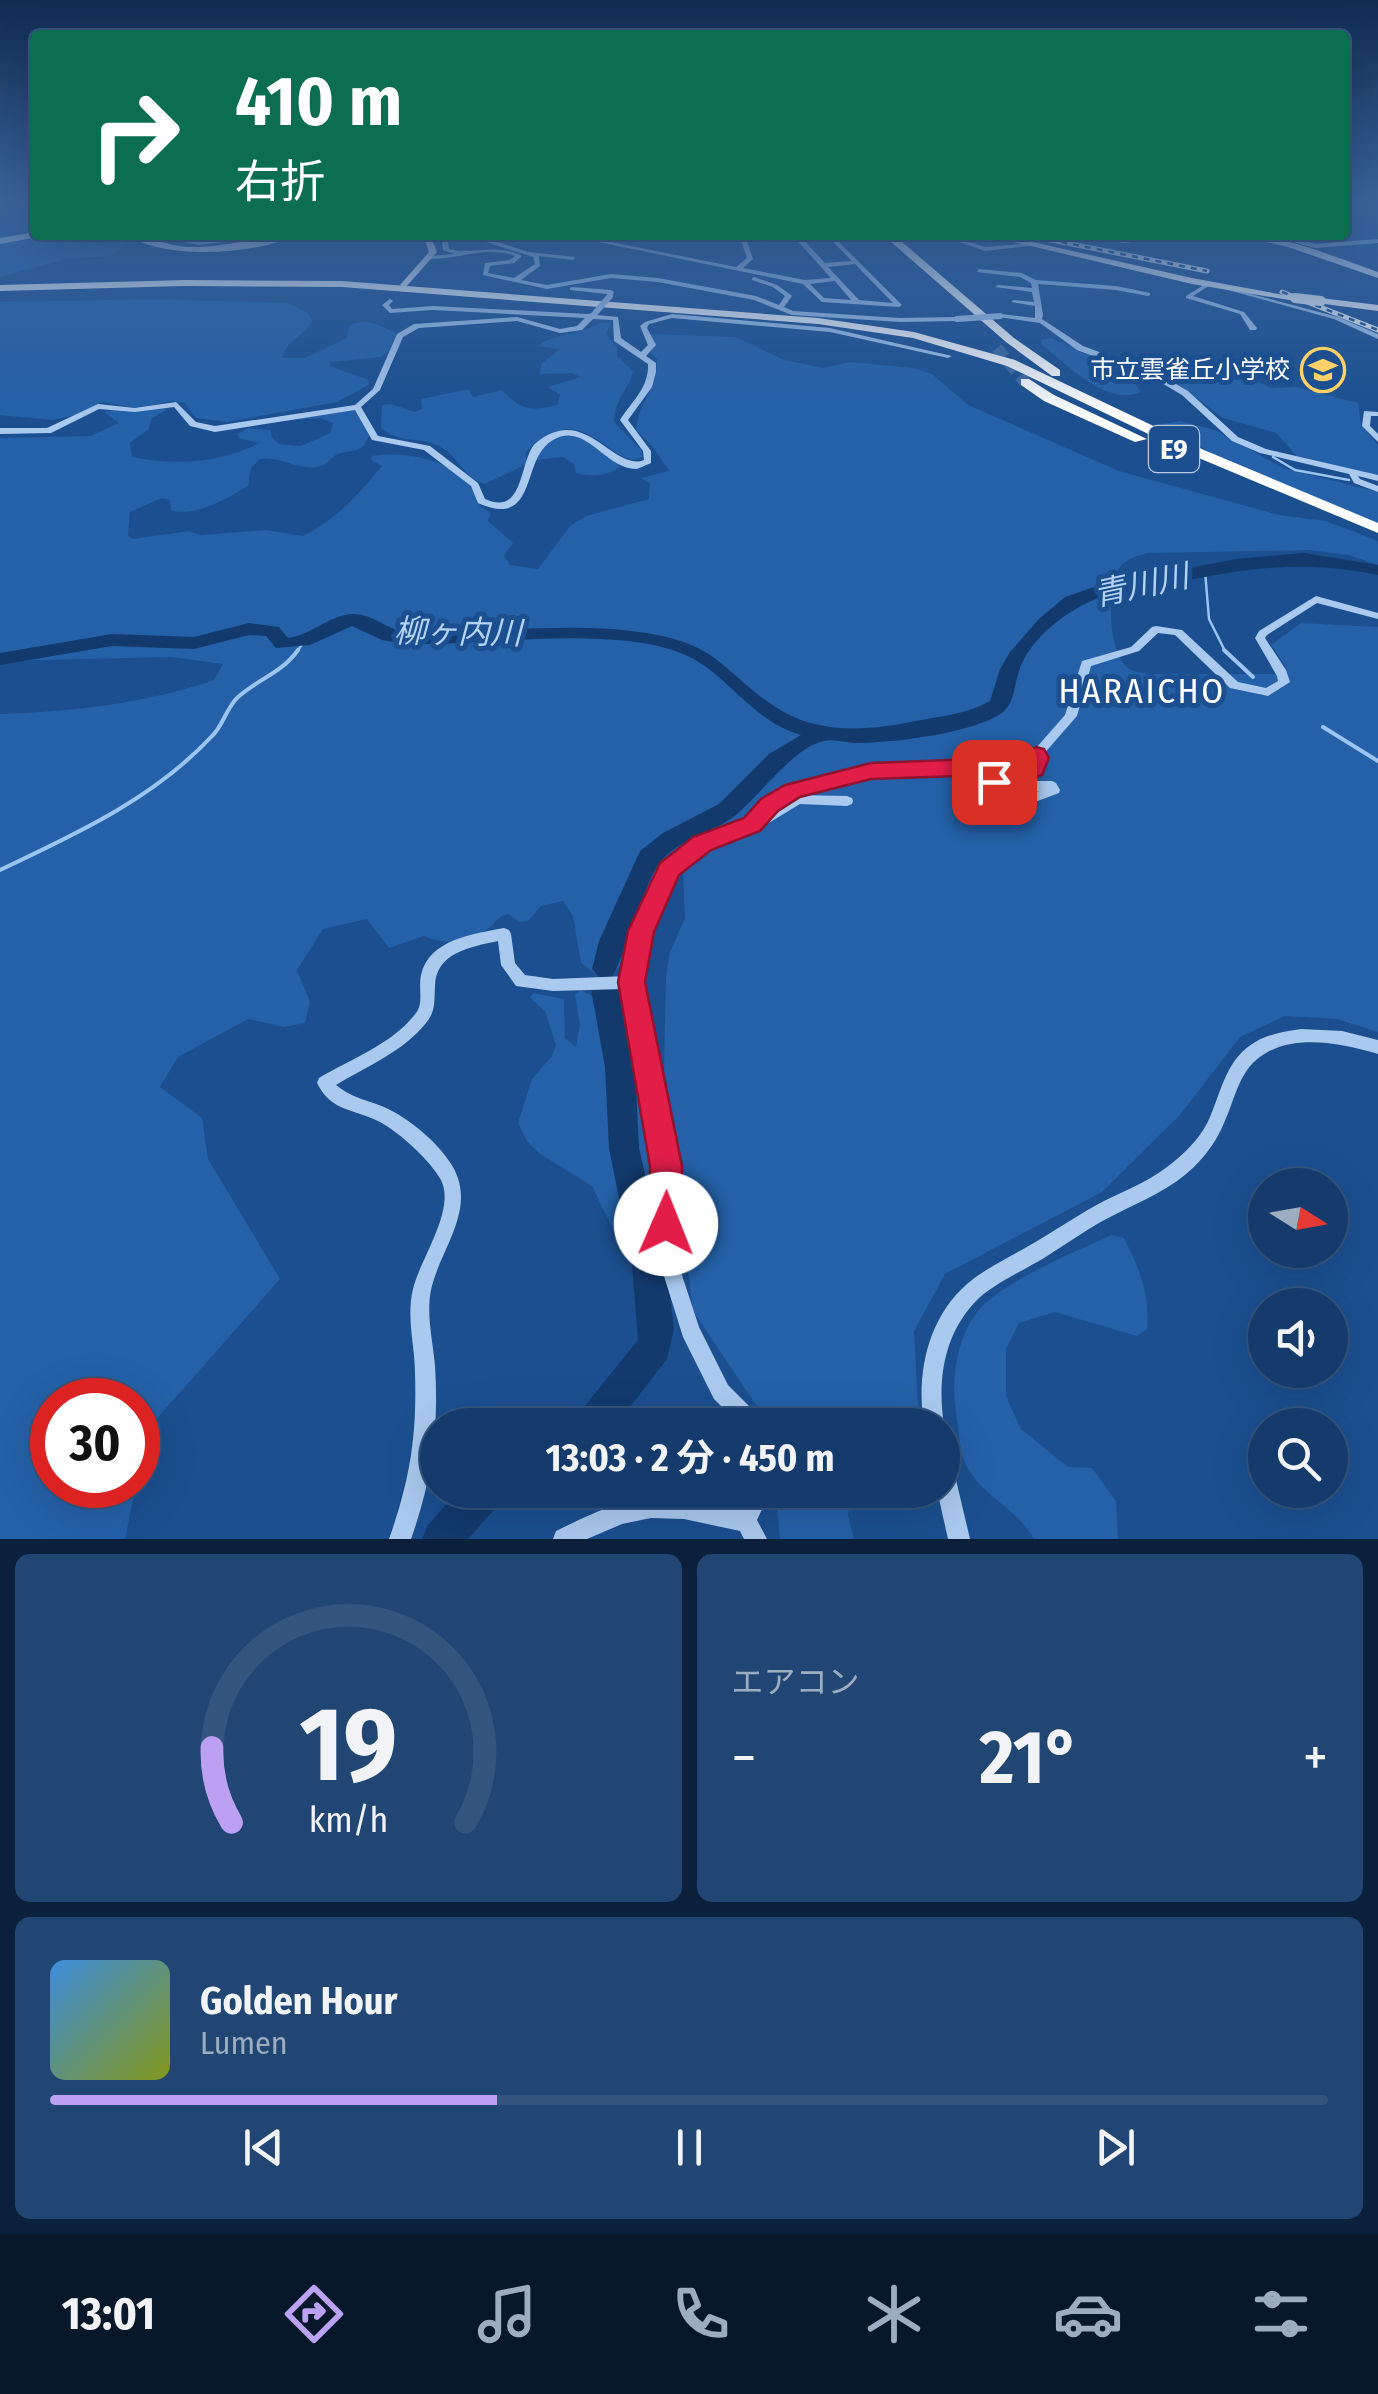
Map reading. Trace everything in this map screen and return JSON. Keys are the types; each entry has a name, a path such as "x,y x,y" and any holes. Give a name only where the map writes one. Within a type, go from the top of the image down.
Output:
{"highway":[{"path":"935,275 1054,372 1166,438"},
{"path":"1170,275 1294,298 1378,308"},
{"path":"0,288 267,276 609,299"},
{"path":"124,284 255,287 390,300 695,310"},
{"name":"E9","path":"0,288 358,285 609,299 844,324 952,351 1027,376 1378,528"},
{"path":"976,310 990,328 997,348"},
{"path":"1027,376 1049,398 1189,461 1378,536"}],"main road":[{"path":"390,300 414,275"}],"street":[{"path":"495,275 547,287 611,276 658,280 756,298 807,315 883,320 1000,316 1038,320 1080,348 1144,371 1186,393 1235,439 1262,451 1378,478"},
{"path":"516,280 524,275"},
{"path":"739,275 775,286 790,296 780,308"},
{"path":"766,275 804,282 838,279"},
{"path":"834,275 858,303"},
{"path":"804,282 820,299 899,306 869,275"},
{"path":"1001,275 1148,294"},
{"path":"1066,275 1068,284"},
{"path":"1104,275 1108,287"},
{"path":"1032,280 1038,320"},
{"path":"998,287 1032,280"},
{"path":"1252,328 1242,313 1188,297 1212,284 1336,318 1378,337"},
{"path":"0,431 48,431 102,406 135,410 176,404 194,424 215,429 357,406 376,390 400,336 417,326 517,319 560,331 578,328 609,299 606,290 576,290 566,285"},
{"path":"357,406 375,438 427,448 475,485 484,505 496,506 520,495 538,445 556,434 591,437 624,465 645,465 647,451 624,420 646,394 652,363 617,339 616,318 433,308 390,311 385,305 390,300"},
{"path":"1014,302 1038,304"},
{"path":"642,356 652,345 643,328 648,322 672,316 830,330 952,351"},
{"path":"1378,414 1367,413 1366,426 1378,440"},
{"path":"1351,473 1357,481 1378,489"},
{"path":"754,822 778,798 793,790 862,773 1024,763 1072,716 1089,661 1135,649 1156,628 1178,632 1234,685 1268,692 1284,682 1260,638 1263,633 1316,599 1378,616"},
{"path":"982,806 1019,803 1053,792 1052,786 1001,786 994,782 996,778 1034,770 1038,764 1036,755"},
{"path":"737,1408 721,1392 690,1330 671,1274 665,1234 666,1166 632,982 642,931 669,870 702,844 798,799 848,801"},
{"path":"400,1539 424,1468 427,1423 422,1291 450,1214 451,1183 412,1136 387,1117 331,1094 325,1083 392,1044 416,1024 428,1006 430,969 446,950 504,934 508,965 521,980 553,984 632,982"},
{"path":"934,1408 933,1362 958,1305 975,1289 1186,1162 1208,1138 1236,1072 1258,1050 1290,1038 1313,1036 1378,1047"},
{"path":"564,1539 615,1513 642,1506 680,1508 751,1530"},
{"path":"952,1508 959,1539"}],"shaded area":[{"path":"156,299 287,303 308,313 312,320 288,346 283,358 305,358 347,338 350,325 356,323 374,324 397,334 381,357 331,362 329,366 369,380 368,385 337,402 227,422 196,418 185,403 170,401 140,409 103,402 81,414 53,420 0,415 0,302"},
{"path":"602,322 611,323 606,334 617,347 617,356 633,371 614,422 642,451 642,457 631,459 580,431 564,429 545,436 525,453 527,464 485,484 442,448 395,436 381,428 382,405 415,412 422,409 421,399 469,389 473,397 502,390 525,407 557,405 560,395 548,387 581,377 571,373 540,374 541,364 560,349 538,346"},
{"path":"651,334 735,337 784,360 823,368 851,362 913,368 932,374 968,405 1119,471 1279,515 1326,521 1378,541 1378,565 1349,555 1310,550 1148,553 1129,559 1120,567 1113,588 1111,618 1121,659 1129,669 1149,674 1275,674 1286,667 1271,645 1301,623 1378,627 1378,1032 1337,1019 1285,1016 1240,1037 1180,1115 1102,1192 945,1274 914,1331 918,1408 759,1408 693,1311 664,1072 666,976 670,952 685,918 682,850 655,879 626,960 610,971 594,973 581,963 573,916 563,901 541,906 528,921 519,922 504,915 481,933 457,941 424,936 389,948 367,919 323,929 297,970 310,1002 305,1023 284,1027 248,1019 178,1057 160,1087 202,1118 208,1159 280,1279 160,1415 160,1378 30,1378 30,1508 131,1508 125,1539 0,1539 0,714 81,708 162,695 214,680 223,664 171,657 0,661 0,438 90,436 119,423 104,412 172,406 151,419 149,429 130,443 132,457 198,461 230,455 259,443 239,438 237,434 249,428 271,430 272,438 279,444 301,446 330,433 333,423 320,418 270,422 350,409 358,412 369,436 359,449 336,455 316,467 260,459 251,468 248,486 211,506 180,512 171,510 170,500 162,498 130,512 128,536 133,539 189,531 201,535 266,530 303,536 337,514 373,477 382,466 371,460 372,456 404,455 437,463 464,479 480,506 491,513 488,521 513,543 504,556 510,565 538,569 571,525 586,516 649,499 650,483 641,478 669,471 636,430 657,368 657,359 651,354"},
{"path":"1051,338 1125,370 1141,392 1114,394 1101,389 1041,344"},
{"path":"1217,360 1270,388 1296,387 1358,403 1361,425 1378,445 1378,476 1297,456 1276,433 1223,418 1170,378 1190,375 1220,380 1213,365"},
{"path":"1180,421 1215,430 1283,468 1378,492 1378,524 1220,458 1163,424"},
{"path":"574,435 604,449 620,467 588,475 576,473 574,464 563,457 537,460 539,448 556,436"},
{"path":"581,990 595,998 603,1017 613,1014 623,998 629,1000 657,1175 657,1211 643,1274 625,1254 592,1186 540,1154 527,1141 518,1123 532,1079 552,1056 556,1045 545,1011 530,998 533,993 564,999 565,1038 576,1047 580,1025 575,994"},
{"path":"1112,1235 1124,1238 1139,1272 1147,1305 1147,1329 1137,1336 1055,1312 1019,1323 1006,1349 1006,1396 1021,1429 1068,1467 1092,1468 1116,1501 1118,1539 1034,1539 1018,1518 983,1488 964,1461 955,1374 965,1334 989,1300 1040,1268"},
{"path":"777,1508 849,1508 854,1539 780,1539"}],"waterway":[{"path":"1273,457 1295,470 1349,480"},
{"name":"柳ヶ内川","path":"0,659 112,640 194,643 249,629 272,631 283,644 294,643 352,620 366,622 389,636 404,638 613,636 691,650 712,663 758,704 796,726 838,735 881,735 953,723 997,706 1012,664 1038,631 1069,603 1097,592 1269,560 1339,562 1378,570"},
{"name":"青川川","path":"1205,571 1209,619 1225,651"},
{"name":"柳ヶ内川","path":"296,653 303,643"},
{"path":"0,870 86,828 166,778 213,735 238,697 285,665 298,650"},
{"path":"1225,651 1253,677"},
{"path":"1323,727 1378,761"},
{"path":"605,969 612,941 649,858 671,839 727,810 777,760 820,733"},
{"path":"605,989 620,1067 624,1148 649,1264 657,1329 655,1347 607,1408"},
{"path":"442,1539 469,1508"}],"tunnel":[{"path":"997,348 1025,382"}],"railway":[{"path":"1282,292 1378,330"}],"place":[{"name":"市立雲雀丘小学校","path":"1323,370"}],"district":[{"name":"HARAICHO","path":"1142,691"}],"route":[{"path":"666,1224 666,1166 652,1074 638,1029 632,991 642,931 656,906 663,878 681,857 752,824 778,798 793,790 871,771 1002,766 1024,763 1036,755 1038,758 1034,770 996,778 994,782"}]}
